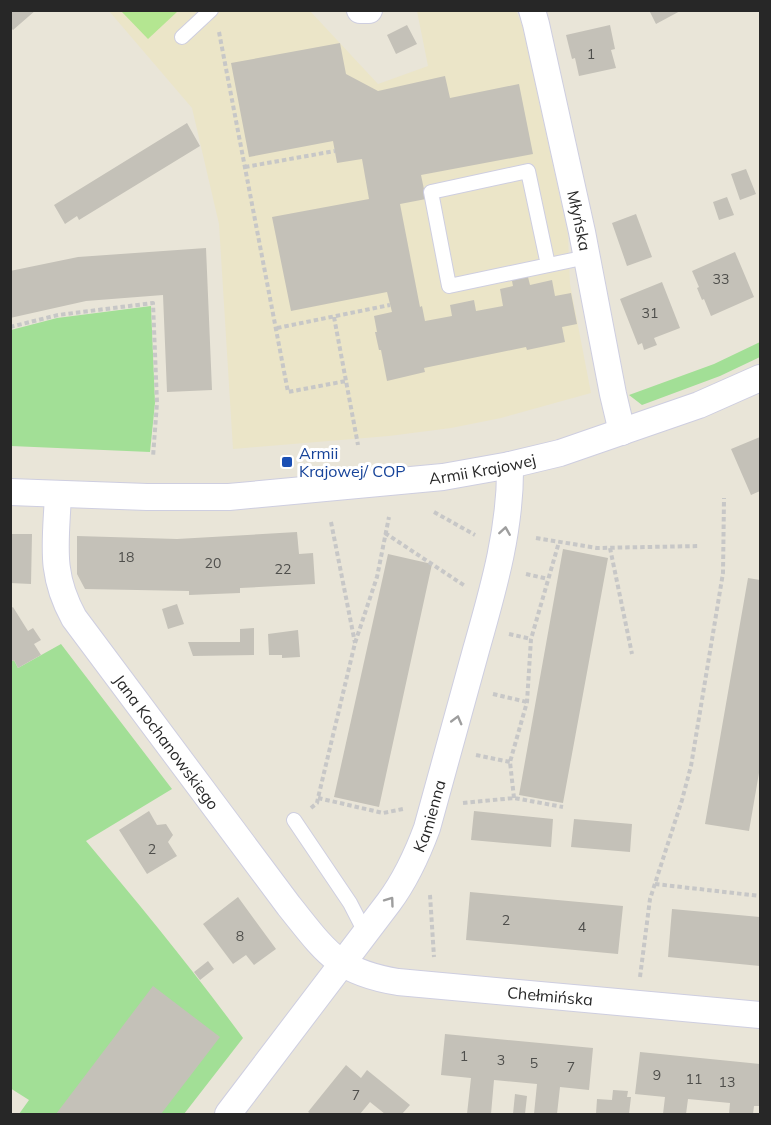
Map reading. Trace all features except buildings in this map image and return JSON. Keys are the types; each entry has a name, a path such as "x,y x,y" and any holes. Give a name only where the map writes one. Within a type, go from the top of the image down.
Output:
{"street":[{"name":"Młyńska","path":"532,10 587,257 622,432"},
{"name":"Armii Krajowej","path":"10,492 147,497 229,497 443,477 560,453 699,405 760,378"},
{"name":"Kamienna","path":"231,1114 366,934 410,871 427,828 506,533 510,465"},
{"name":"Jana Kochanowskiego","path":"58,494 56,574 66,604 74,618 289,906 316,939 342,965"},
{"name":"Chełmińska","path":"342,965 369,976 398,982 760,1015"}],"lane":[{"path":"182,37 214,16"},
{"path":"548,265 528,171 431,192 449,286 587,257"},
{"path":"294,820 350,903 366,934"}],"path":[{"path":"214,16 288,392 346,381"},
{"path":"245,167 335,151"},
{"path":"10,327 58,315 153,303 157,403 153,457"},
{"path":"277,328 390,305"},
{"path":"334,317 358,445"},
{"path":"640,984 650,899 691,766 723,573 724,498"},
{"path":"434,512 484,540"},
{"path":"294,820 317,803 355,644 376,577 389,517"},
{"path":"331,522 355,644"},
{"path":"385,533 474,592"},
{"path":"536,537 597,548 700,546"},
{"path":"514,798 510,762 527,702 531,639 559,542"},
{"path":"610,548 632,654"},
{"path":"526,574 548,579"},
{"path":"509,634 531,639"},
{"path":"493,694 527,702"},
{"path":"476,755 510,762"},
{"path":"318,798 382,813 434,802"},
{"path":"463,803 514,798 563,807"},
{"path":"655,884 760,896"},
{"path":"430,895 435,963"}],"shaded area":[{"path":"109,11 310,11 378,84 428,66 417,11 516,11 524,30 568,235 570,284 591,393 501,418 451,428 389,436 233,449 219,224 192,108"}],"green space":[{"path":"121,11 178,11 148,39"},
{"path":"151,306 155,403 150,452 11,446 11,330 57,318"},
{"path":"760,342 760,357 720,376 642,405 629,395 714,364"},
{"path":"61,644 172,789 86,841 166,938 243,1038 184,1114 19,1114 29,1100 10,1088 10,662 14,660 18,668"}],"place":[{"name":"Armii Krajowej/ COP","path":"287,462"}]}
